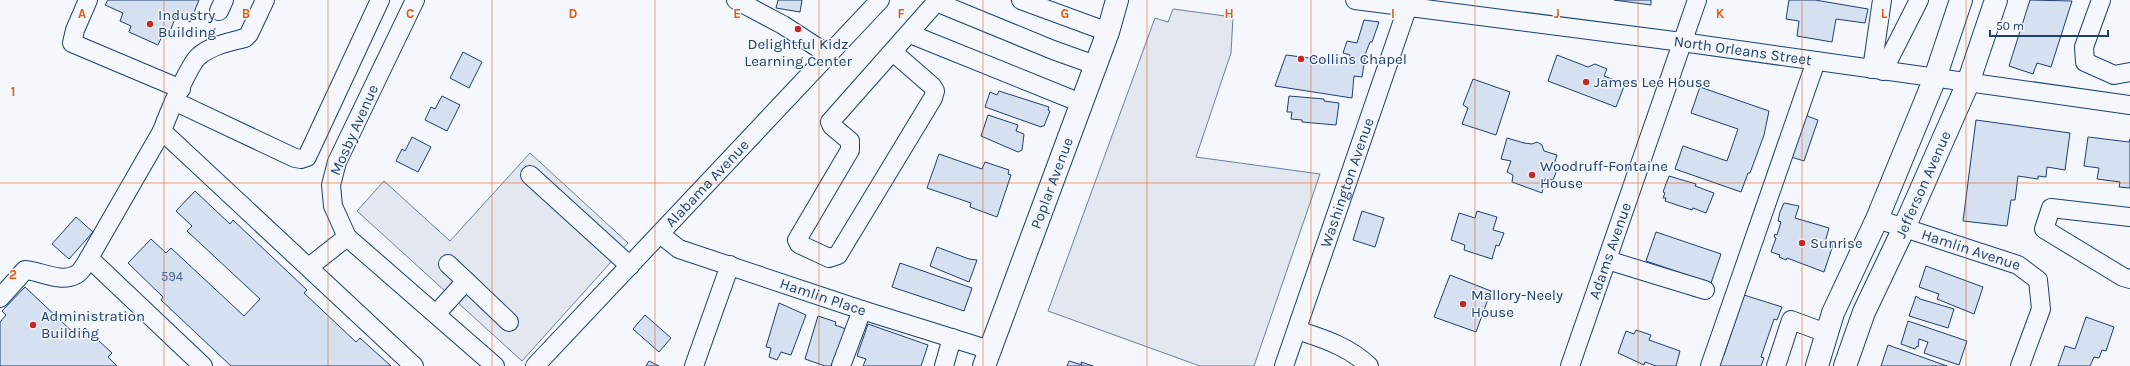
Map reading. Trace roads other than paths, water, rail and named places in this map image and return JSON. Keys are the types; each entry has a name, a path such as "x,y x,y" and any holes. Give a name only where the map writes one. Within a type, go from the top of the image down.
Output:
{"main road":[{"name":"Poplar Avenue","path":"987,358 1108,32 1117,0"},
{"name":"Jefferson Avenue","path":"1817,366 1832,313 1877,219 1935,78 1961,0"},
{"name":"Jefferson Avenue","path":"1846,366 1864,312 1904,228 1968,83 1996,0"}],"street":[{"path":"88,0 75,30 72,43 178,95 295,158 301,159 307,157 380,0"},
{"path":"0,298 25,270 37,271 62,279 76,275 89,258 162,131 178,95 198,57 211,48 245,38 249,34 265,0"},
{"name":"Mosby Avenue","path":"415,0 337,162 331,185 333,206 347,237 496,366"},
{"path":"736,0 783,25 829,55"},
{"name":"Alabama Avenue","path":"535,366 880,0"},
{"path":"1021,0 1108,32"},
{"name":"North Orleans Street","path":"1355,0 1408,4 2130,105"},
{"name":"Adams Avenue","path":"1570,366 1697,0"},
{"path":"1878,70 1882,0"},
{"path":"1878,70 1919,0"},
{"path":"2100,0 2084,47 2085,62 2114,76 2130,72"},
{"path":"893,52 932,86 935,91 933,98 838,255 829,258 799,244 797,240 850,150 850,141 832,126 830,122 893,52 910,34 937,1 1053,50 1095,65"},
{"name":"Washington Avenue","path":"1284,366 1408,4"},
{"path":"910,34 1081,103"},
{"path":"1710,366 1816,62"},
{"path":"162,131 414,366"},
{"path":"530,175 630,266"},
{"path":"2130,217 2051,208 2044,229 2123,276 2130,278"},
{"name":"Hamlin Avenue","path":"1877,219 2018,265 2038,280 2041,309 2020,366"},
{"name":"Hamlin Place","path":"660,234 679,249 862,310 952,338 987,358"},
{"path":"309,267 347,237"},
{"path":"89,258 203,366"},
{"path":"1607,260 1704,290"},
{"path":"448,264 509,322"},
{"path":"694,366 730,265"},
{"path":"436,314 466,281"},
{"path":"841,366 862,310"},
{"path":"1776,366 1791,320 1826,333"},
{"path":"1297,330 1338,344 1358,355 1369,366"},
{"path":"944,366 952,338"}],"place":[{"name":"Industry Building","path":"150,24"},
{"name":"Delightful Kidz Learning Center","path":"798,29"},
{"name":"Collins Chapel","path":"1301,59"},
{"name":"James Lee House","path":"1586,82"},
{"name":"Woodruff-Fontaine House","path":"1532,175"},
{"name":"Sunrise","path":"1802,243"},
{"name":"Mallory-Neely House","path":"1463,304"},
{"name":"Administration Building","path":"33,325"}]}
